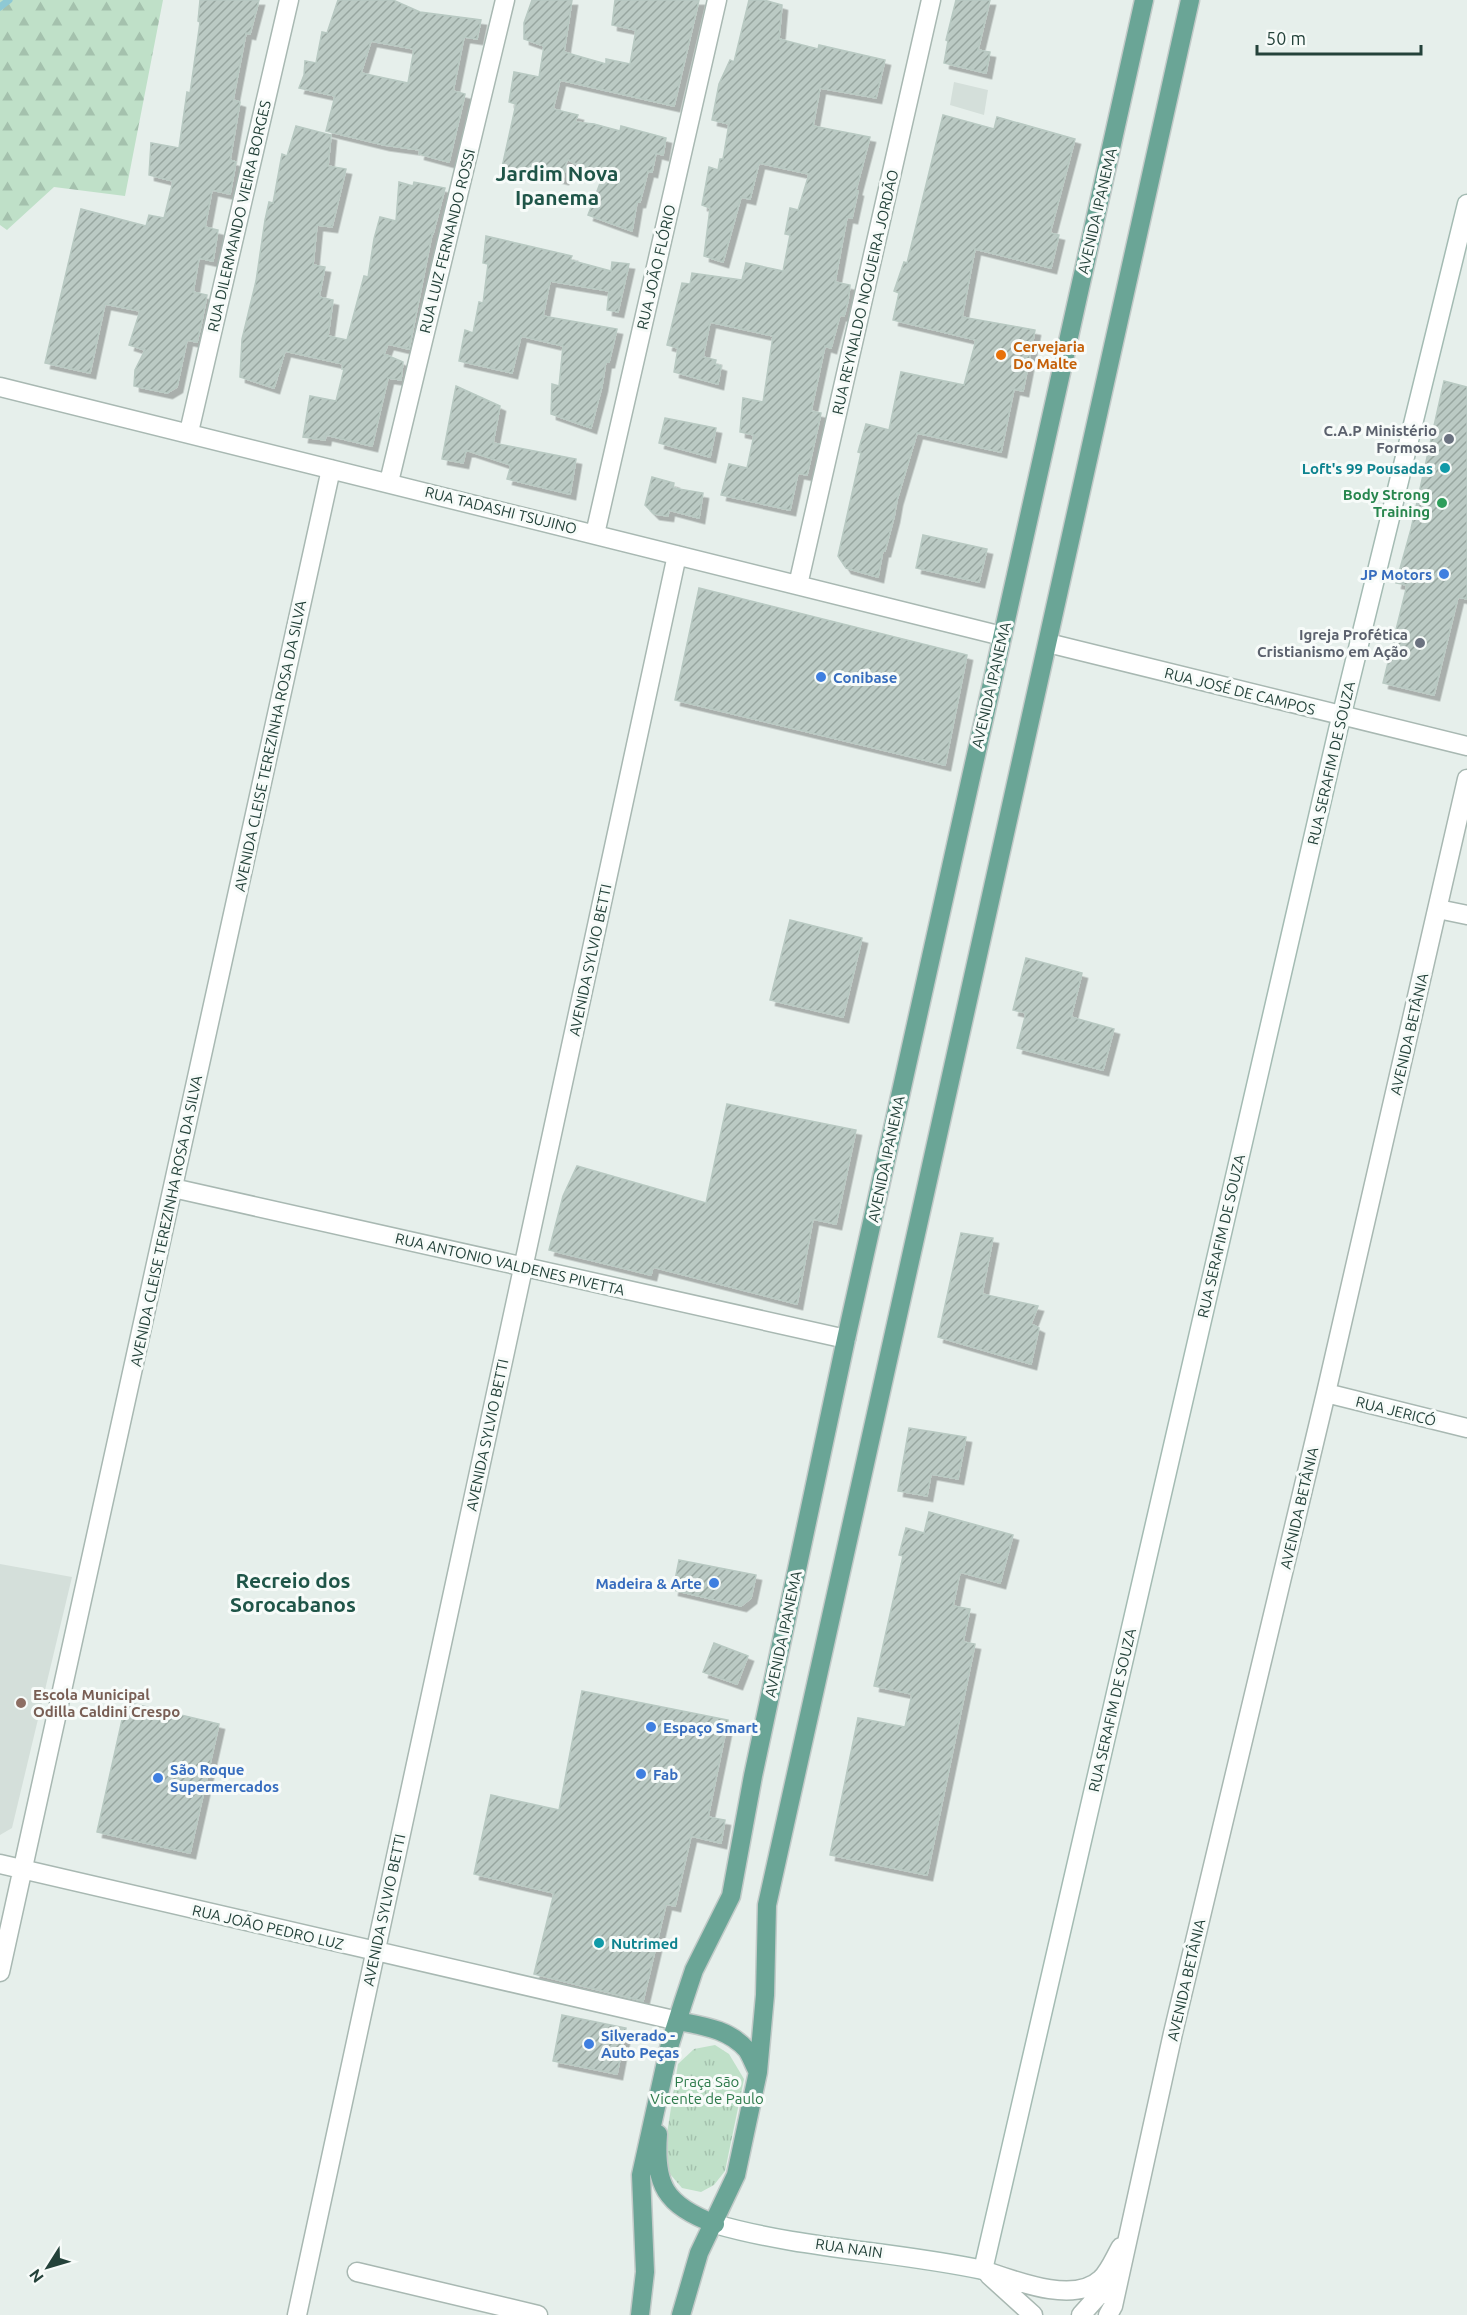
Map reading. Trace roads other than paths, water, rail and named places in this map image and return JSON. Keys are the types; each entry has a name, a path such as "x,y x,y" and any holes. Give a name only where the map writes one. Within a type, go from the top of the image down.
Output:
{"main road":[{"name":"AVENIDA IPANEMA","path":"640,2315 645,2272 641,2175 664,2072 694,1970 731,1896 753,1776 846,1339 1144,0"},
{"path":"681,2315 699,2253 736,2175 758,2072 765,1995 767,1905 1190,0"},
{"path":"678,2021 708,2026 725,2033 747,2050 758,2072"},
{"path":"664,2072 657,2148 659,2177 666,2193 678,2204 698,2218 714,2224"}],"street":[{"name":"RUA DILERMANDO VIEIRA BORGES","path":"189,432 289,0"},
{"name":"RUA LUIZ FERNANDO ROSSI","path":"389,483 505,0"},
{"name":"RUA JOÃO FLÓRIO","path":"595,534 717,0"},
{"name":"RUA REYNALDO NOGUEIRA JORDÃO","path":"798,585 931,0"},
{"name":"RUA SERAFIM DE SOUZA","path":"983,2270 1341,716 1467,204"},
{"name":"RUA TADASHI TSUJINO","path":"0,387 189,432 1002,636"},
{"name":"AVENIDA CLEISE TEREZINHA ROSA DA SILVA","path":"0,1972 331,469"},
{"name":"AVENIDA SYLVIO BETTI","path":"297,2315 677,555"},
{"name":"RUA JOSÉ DE CAMPOS","path":"1048,643 1467,746"},
{"name":"AVENIDA BETÂNIA","path":"1111,2311 1173,2033 1326,1393 1467,779"},
{"path":"1438,909 1467,915"},
{"name":"RUA ANTONIO VALDENES PIVETTA","path":"173,1188 846,1339"},
{"name":"RUA JERICÓ","path":"1326,1393 1467,1428"},
{"name":"RUA JOÃO PEDRO LUZ","path":"0,1864 678,2021"},
{"name":"RUA NAIN","path":"714,2224 748,2234 944,2261 983,2270 1026,2284 1065,2291 1089,2287 1102,2279 1128,2235"},
{"name":"AVENIDA BETÂNIA","path":"1081,2315 1108,2283 1128,2235"},
{"name":"RUA NAIN","path":"983,2270 1033,2315"},
{"path":"357,2272 538,2315"}],"waterway":[{"path":"0,7 9,0"}],"place":[{"name":"Cervejaria Do Malte","path":"1001,355"},
{"name":"C.A.P Ministério Formosa","path":"1449,439"},
{"name":"Loft's 99 Pousadas","path":"1445,468"},
{"name":"Body Strong Training","path":"1442,503"},
{"name":"JP Motors","path":"1444,574"},
{"name":"Igreja Profética Cristianismo em Ação","path":"1420,643"},
{"name":"Conibase","path":"821,677"},
{"name":"Madeira & Arte","path":"714,1583"},
{"name":"Escola Municipal Odilla Caldini Crespo","path":"21,1703"},
{"name":"Espaço Smart","path":"651,1727"},
{"name":"Fab","path":"641,1774"},
{"name":"São Roque Supermercados","path":"158,1778"},
{"name":"Nutrimed","path":"599,1943"},
{"name":"Silverado - Auto Peças","path":"589,2044"}],"district":[{"name":"Jardim Nova Ipanema","path":"557,185"},
{"name":"Recreio dos Sorocabanos","path":"293,1592"}],"park label":[{"name":"Praça São Vicente de Paulo","path":"707,2090"}]}
